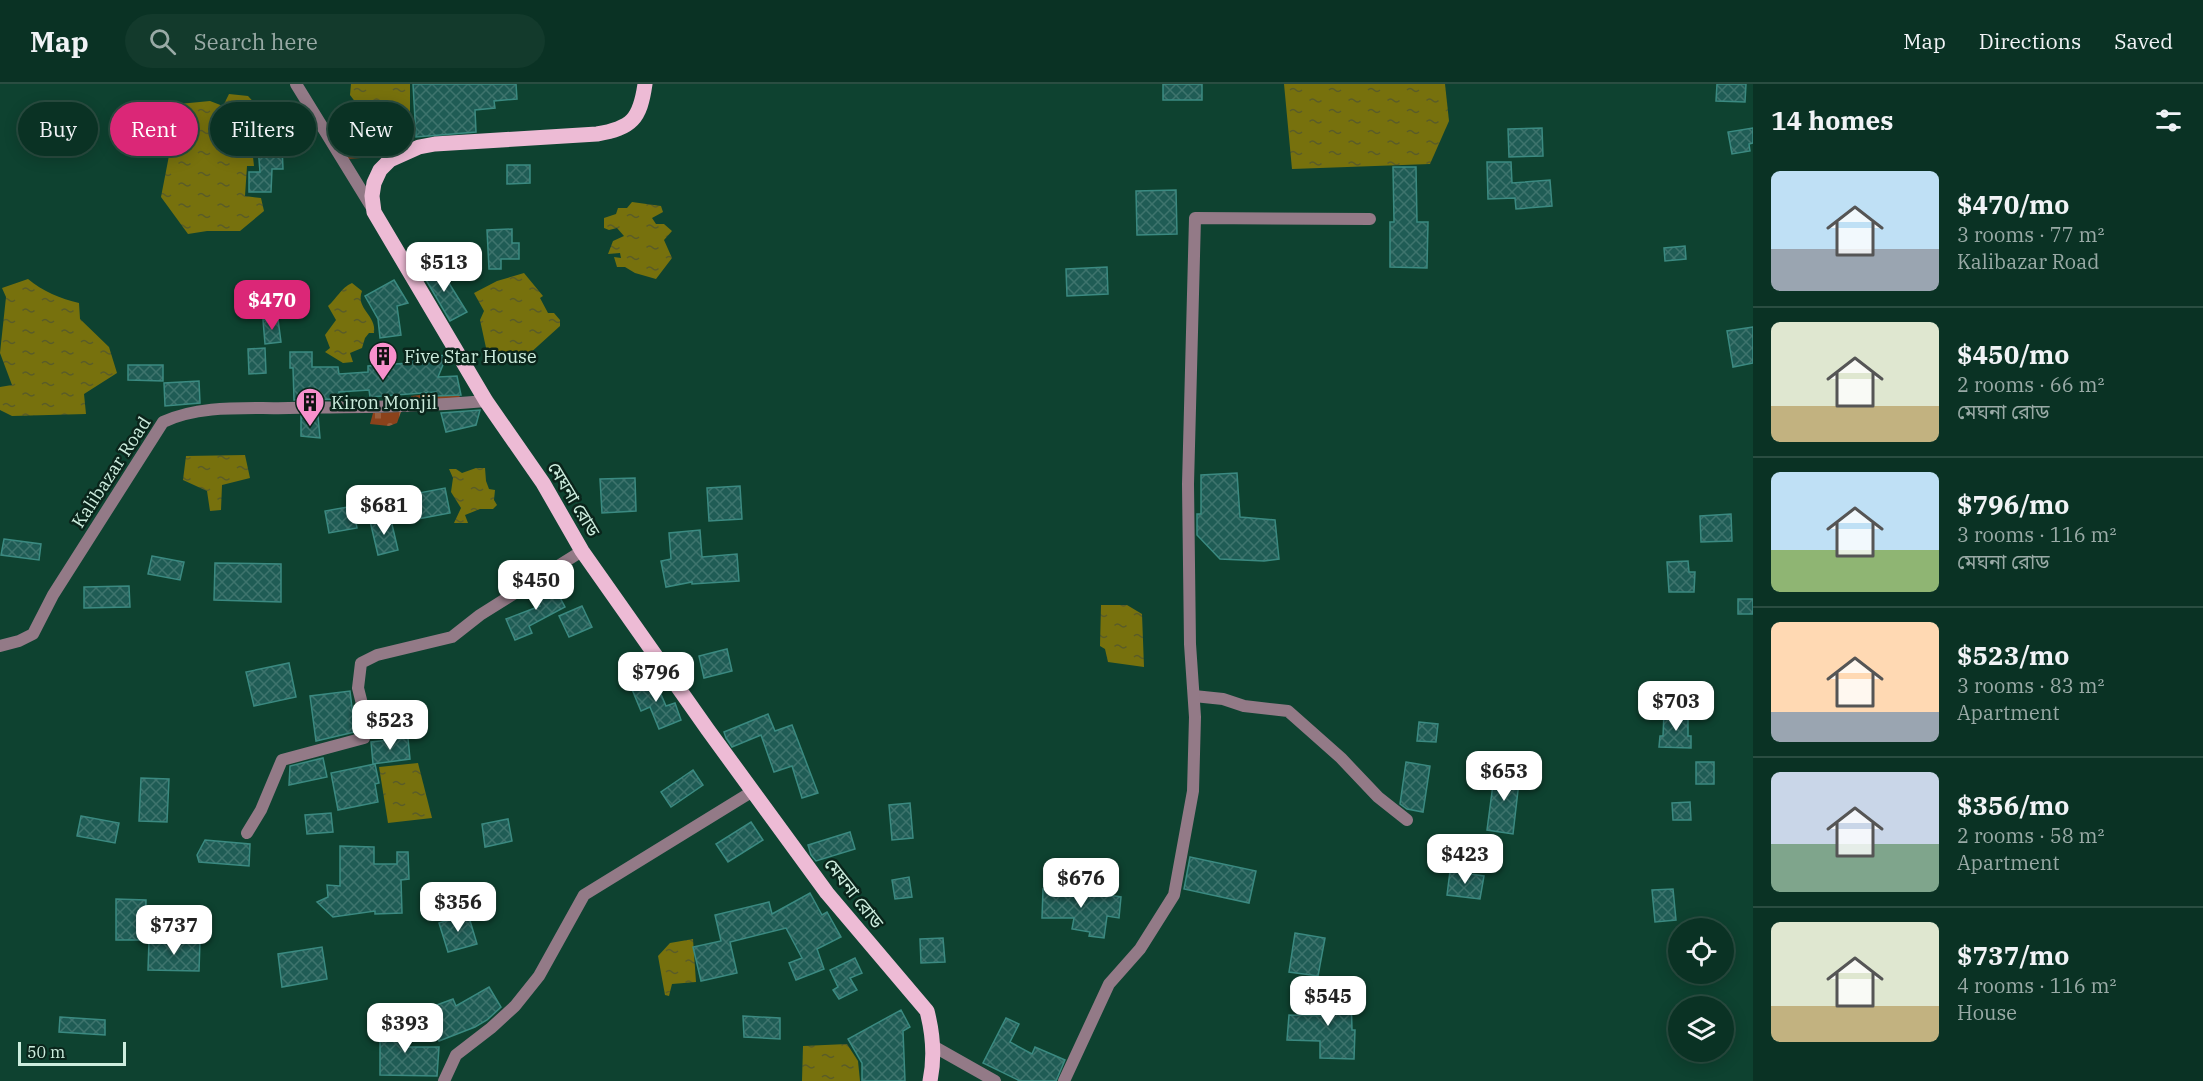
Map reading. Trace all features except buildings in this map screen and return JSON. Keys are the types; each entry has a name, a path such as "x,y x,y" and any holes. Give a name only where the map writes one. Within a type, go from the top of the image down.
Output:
{"main road":[{"path":"374,212 372,196 374,183 380,170 390,160 404,152 435,144 615,131 630,124 637,115 642,103 645,84"},
{"name":"মেঘনা রোড","path":"374,212 486,401 543,483 582,551 827,893 927,1011 932,1029 933,1046 930,1081"}],"street":[{"path":"296,84 374,212"},
{"path":"1064,1081 1108,984 1140,949 1174,895 1193,791 1194,696 1190,644 1188,484 1195,218 1370,219"},
{"name":"Kalibazar Road","path":"0,646 33,634 53,595 163,422 192,412 419,406 486,401"},
{"path":"247,833 261,810 282,760 364,738 363,708 357,688 361,663 377,655 452,637 480,615 582,551"},
{"path":"1194,696 1223,699 1244,706 1288,711 1333,750 1378,797 1407,820"},
{"path":"444,1081 456,1055 515,1006 539,976 584,895 753,791"},
{"path":"933,1046 995,1081"}],"green space":[{"path":"346,156 361,156 361,158 346,159"},
{"path":"459,391 460,400 414,403 411,396"},
{"path":"401,412 397,423 389,426 370,424 373,413"}],"water":[{"path":"351,84 410,84 410,102 355,102 350,95"},
{"path":"1284,84 1445,84 1449,121 1430,164 1292,169"},
{"path":"229,94 248,96 254,102 225,102"},
{"path":"210,101 213,102 210,102 210,156 253,156 254,166 247,166 245,196 261,198 264,211 240,231 207,231 188,234 161,197 169,156 198,156 198,102"},
{"path":"632,202 661,206 663,212 652,218 656,224 664,224 672,231 664,240 672,258 656,279 635,273 625,267 617,267 614,257 621,258 620,253 608,254 613,241 624,236 617,228 609,230 604,228 604,218 616,214 618,208 627,208"},
{"path":"524,273 543,296 540,298 548,313 554,313 560,320 560,326 528,355 522,354 498,365 488,357 480,320 484,311 474,293 497,281"},
{"path":"28,279 52,294 79,303 80,319 109,347 117,373 84,394 86,414 12,416 0,410 0,387 12,385 0,353 6,297 2,288"},
{"path":"352,283 362,291 361,303 372,321 374,333 369,333 365,338 362,348 350,353 353,362 343,363 325,352 330,348 325,335 336,320 328,306 342,290"},
{"path":"245,455 250,478 222,485 221,510 210,511 207,491 183,480 186,456"},
{"path":"476,468 485,468 486,481 489,489 495,490 494,500 497,505 493,509 480,509 465,515 468,523 454,523 461,508 451,492 453,478 449,469 456,469 462,473"},
{"path":"1101,605 1127,605 1142,614 1144,667 1108,662 1105,649 1100,646"},
{"path":"418,763 432,818 388,823 379,767"},
{"path":"693,939 696,982 672,984 669,996 665,995 658,956 670,943"},
{"path":"847,1044 858,1061 860,1081 802,1081 803,1046"}],"place":[{"name":"Five Star House","path":"383,382"},
{"name":"Kiron Monjil","path":"310,428"}]}
